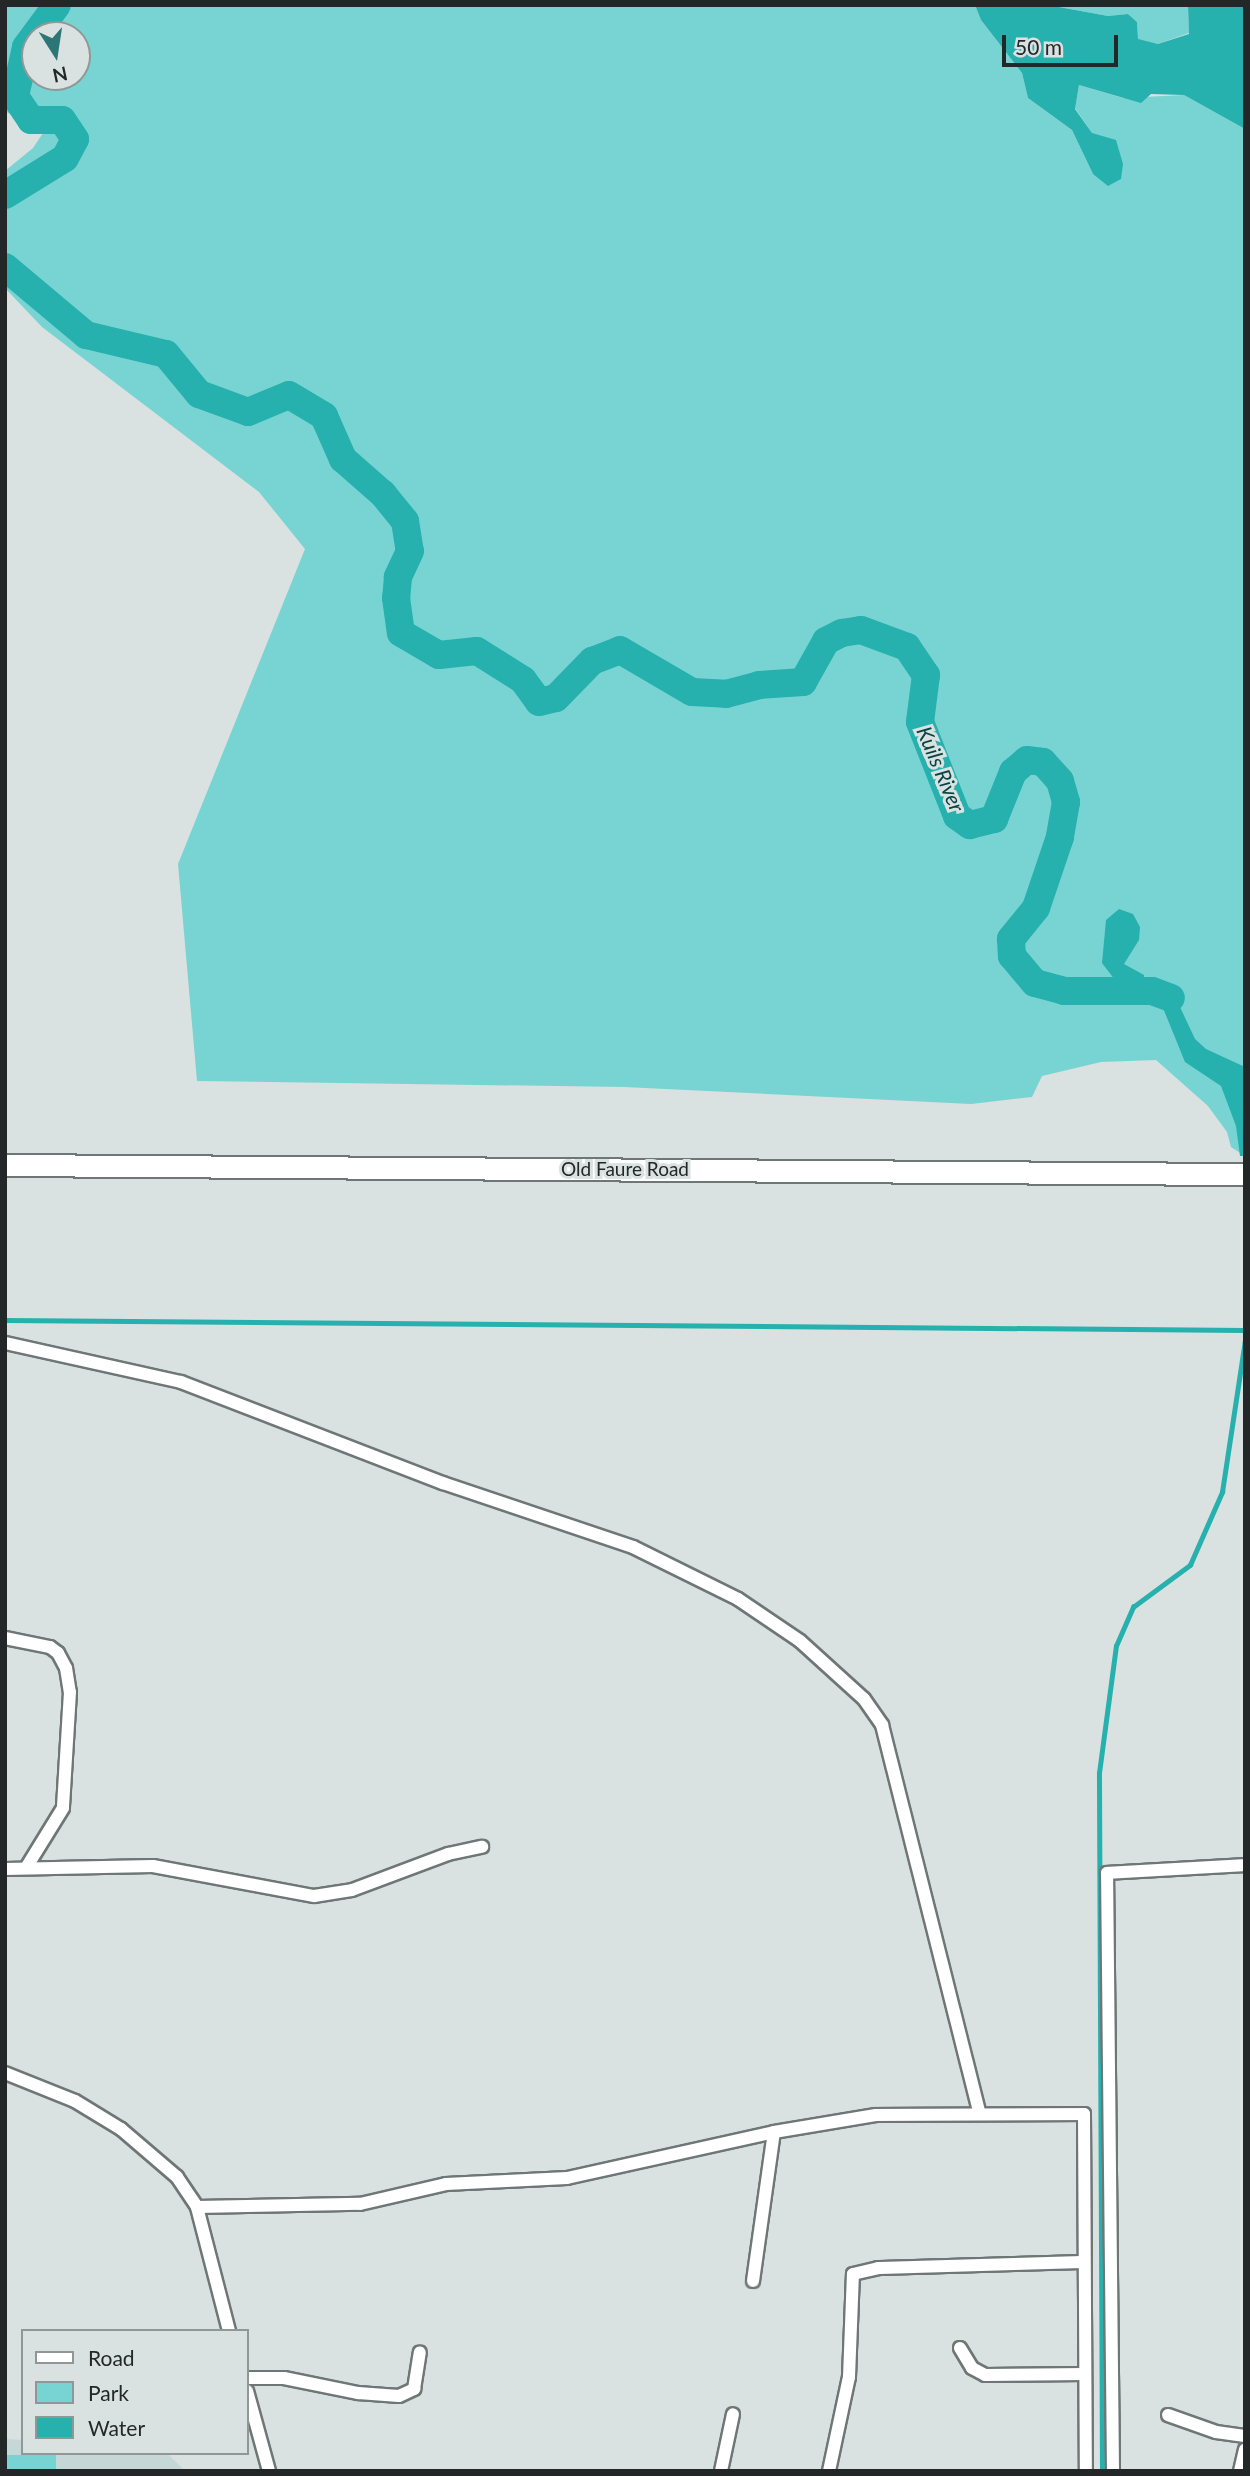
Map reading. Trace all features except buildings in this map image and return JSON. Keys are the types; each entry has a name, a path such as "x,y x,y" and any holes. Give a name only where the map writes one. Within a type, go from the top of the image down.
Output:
{"main road":[{"name":"Old Faure Road","path":"5,1165 1239,1174"}],"street":[{"path":"5,1343 181,1382 443,1483 633,1547 738,1600 800,1641 864,1699 881,1725 979,2112"},
{"path":"5,1638 50,1647 58,1653 66,1668 70,1692 63,1808 26,1868"},
{"path":"5,1869 153,1866 314,1896 352,1891 448,1854 482,1847"},
{"path":"1113,2471 1107,1873 1245,1865"},
{"path":"5,2073 75,2101 121,2129 177,2177 197,2207 228,2329"},
{"path":"197,2207 360,2204 446,2184 567,2178 774,2132 876,2115 979,2112 1084,2114 1086,2471"},
{"path":"753,2281 774,2132"},
{"path":"829,2471 849,2377 853,2274 878,2268 1084,2262"},
{"path":"960,2348 972,2368 985,2375 1085,2374"},
{"path":"248,2378 284,2378 358,2393 399,2396 414,2389 420,2353"},
{"path":"248,2394 270,2471"},
{"path":"722,2471 733,2414"},
{"path":"1168,2415 1216,2432 1245,2436"},
{"path":"1240,2471 1245,2450"}],"shaded area":[{"path":"5,2439 21,2440 21,2455 169,2455 185,2471 5,2471"}],"green space":[{"path":"5,5 975,5 981,20 1022,73 1028,98 1072,130 1093,174 1092,133 1075,108 1079,85 1123,98 1184,95 1245,129 1245,1156 1231,1147 1227,1132 1208,1106 1156,1060 1101,1062 1042,1076 1032,1097 971,1104 624,1087 197,1081 178,864 305,549 259,492 42,327 5,288 5,171 33,148 43,133 5,111"},
{"path":"1048,5 1188,5 1189,33 1158,44 1138,40 1137,22 1128,14 1108,16"},
{"path":"5,2455 56,2455 56,2471 5,2471"}],"water":[{"path":"975,5 1048,5 1108,16 1128,14 1137,22 1138,39 1158,44 1189,34 1188,5 1245,5 1245,129 1184,95 1151,94 1141,103 1079,85 1075,109 1092,133 1116,140 1123,164 1121,179 1108,186 1093,174 1072,130 1028,98 1022,73 981,20"},
{"path":"1119,909 1133,914 1140,927 1139,940 1124,964 1144,975 1143,985 1164,985 1173,992 1195,1039 1206,1049 1245,1067 1245,1156 1240,1156 1236,1126 1221,1086 1185,1062 1163,1008 1115,980 1102,963 1106,920"}],"waterway":[{"name":"Kuils River","path":"5,195 65,158 75,139 62,120 31,120 15,96 26,47 57,5"},
{"name":"Kuils River","path":"5,267 86,335 166,354 199,394 248,412 289,395 324,416 343,459 383,494 405,521 410,551 398,577 396,598 401,633 439,655 477,651 523,680 539,702 556,698 592,661 620,650 692,692 726,694 759,685 803,682 826,641 842,633 861,630 907,647 926,675 920,722 957,816 970,825 994,819 1013,772 1027,760 1043,762 1060,781 1066,802 1060,837 1036,908 1011,939 1012,956 1035,983 1064,991 1152,991 1171,998"},
{"path":"5,1320 1245,1330"},
{"path":"1102,2471 1099,1773 1116,1646 1133,1607 1190,1565 1222,1492 1245,1340"}]}
